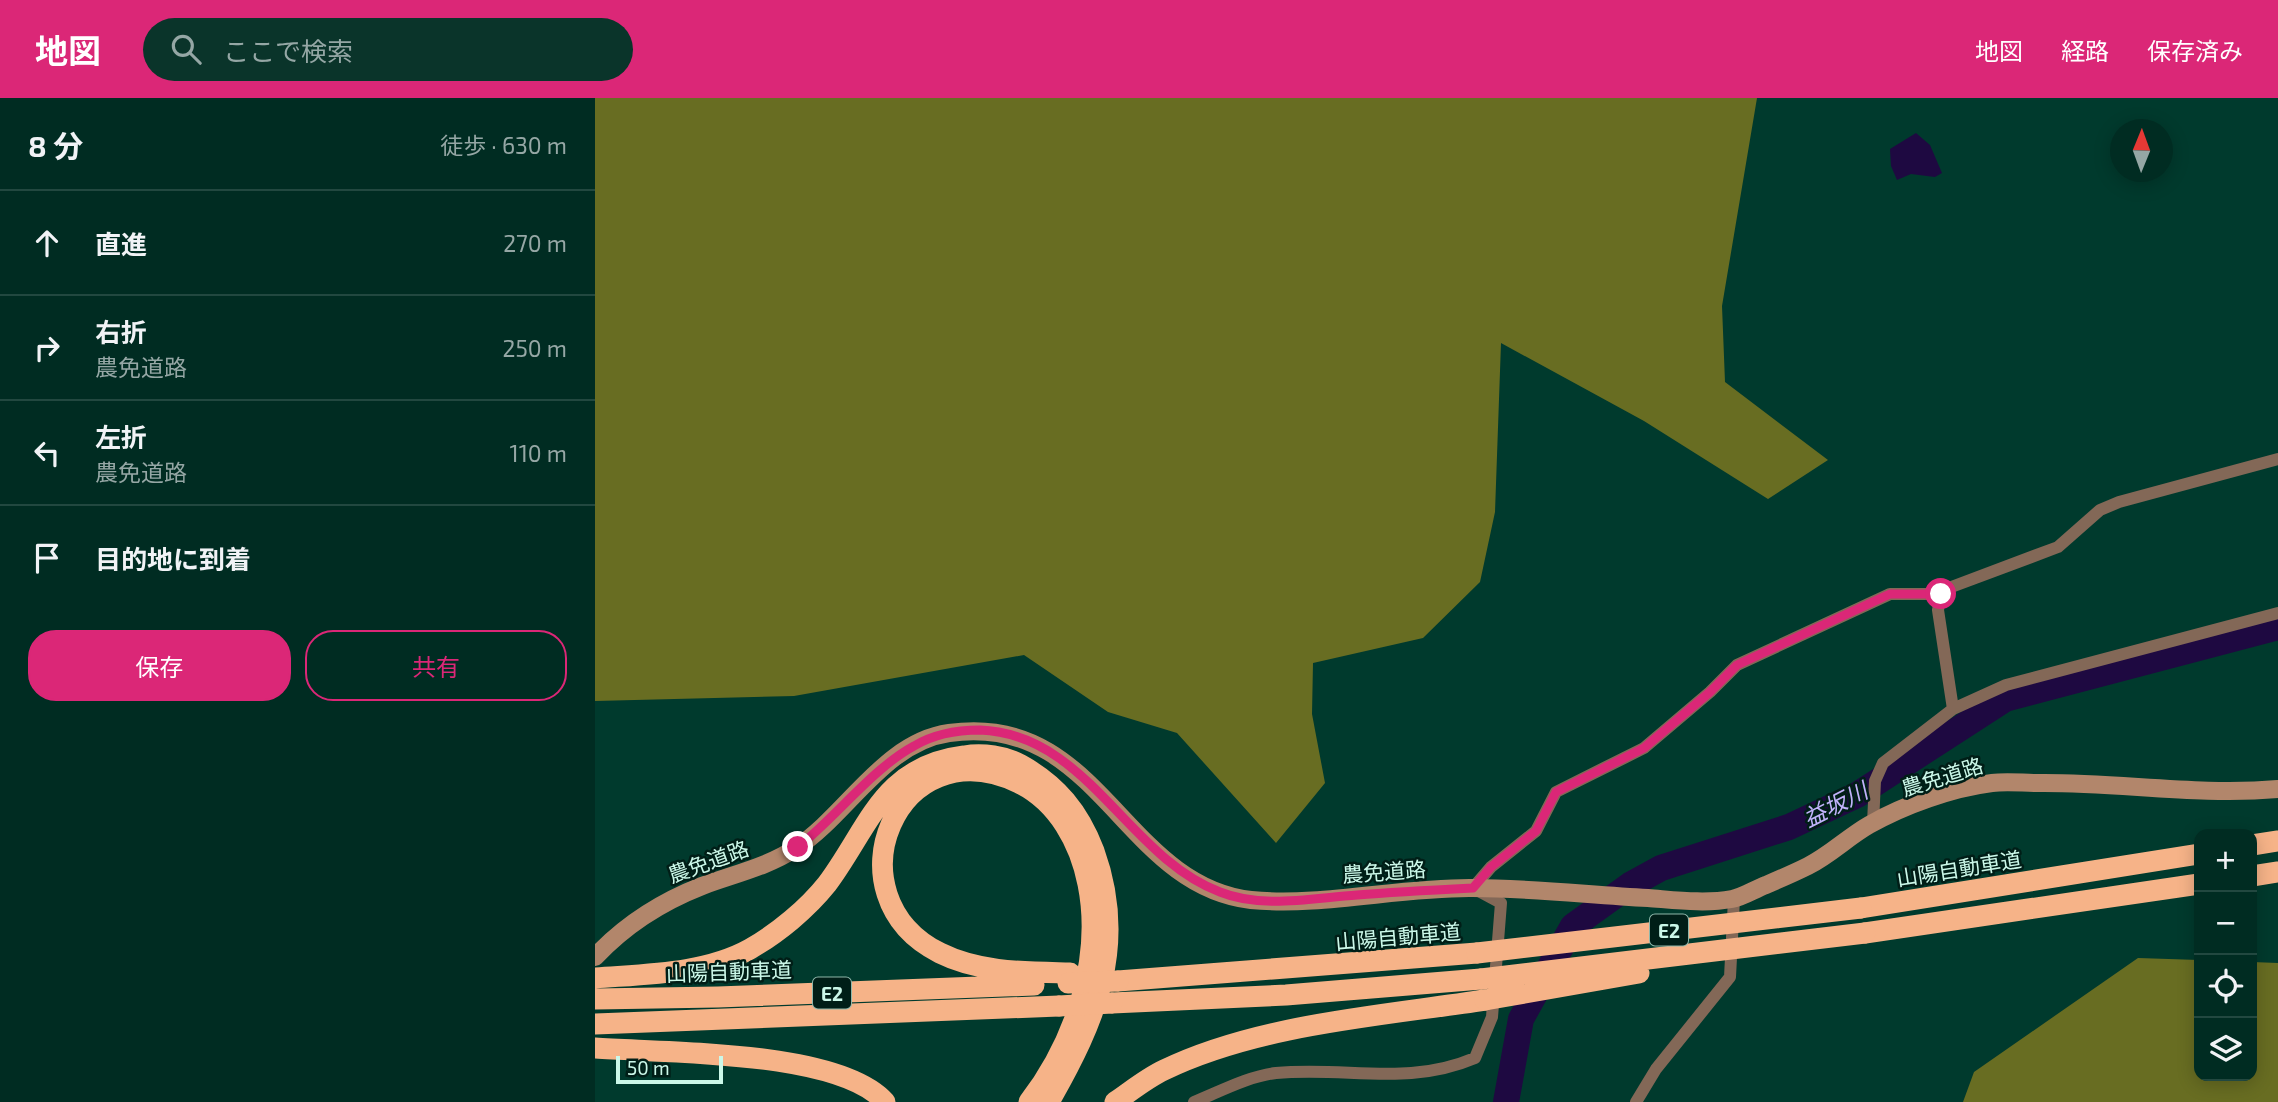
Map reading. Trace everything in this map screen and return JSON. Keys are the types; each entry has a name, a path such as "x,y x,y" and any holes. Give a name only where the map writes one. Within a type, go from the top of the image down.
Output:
{"highway":[{"path":"595,978 709,965 749,950 777,930 827,883 878,804 900,782 921,768 948,758 973,755 1010,759 1044,778 1069,802 1086,831 1100,867 1106,899 1108,937 1103,988 1085,1037 1049,1102"},
{"path":"1029,1102 1070,1033 1086,984 1093,936 1091,901 1085,871 1071,835 1056,810 1030,789 1003,775 974,770 952,773 927,781 907,797 892,817 884,843 882,874 891,905 911,933 939,952 973,965 1069,978"},
{"path":"2257,844 2278,841"},
{"name":"山陽自動車道","path":"595,999 718,997 1069,978 1118,981 1477,953 1861,908 2194,854"},
{"path":"2257,875 2278,872"},
{"name":"E2","path":"595,1024 1286,995 1481,979 1865,933 2194,885"},
{"path":"1115,1102 1164,1070 1232,1044 1338,1023 1865,933"},
{"path":"595,1048 765,1060 809,1066 847,1075 875,1091 885,1102"}],"street":[{"path":"1194,1102 1275,1073 1407,1075 1451,1068 1475,1058 1492,1017 1501,904 1473,888 1491,867 1536,831 1556,792 1644,748 1710,692 1737,665 1890,594 1941,594 1952,586 2058,547 2100,510 2119,502 2278,459"},
{"path":"1941,594 1938,610 1953,709"},
{"path":"1873,814 1875,781 1883,762 1953,709 2006,685 2278,613"},
{"name":"農免道路","path":"598,949 666,901 757,868 798,847 888,763 913,746 941,733 970,730 1000,731 1028,740 1054,754 1079,774 1171,866 1193,881 1223,894 1276,901 1473,888 1637,898 1734,899 1810,865 1873,814 1993,783 2073,782 2190,791 2278,789"},
{"path":"1636,1102 1656,1069 1730,977 1734,899"}],"green space":[{"path":"595,98 1757,98 1722,306 1725,382 1828,460 1768,499 1644,421 1501,343 1495,512 1480,582 1423,638 1313,663 1312,714 1325,783 1276,843 1177,733 1108,712 1024,655 794,696 595,701"},
{"path":"2138,958 2194,960 2194,1081 2257,1081 2257,962 2278,963 2278,1102 1963,1102 1974,1072"}],"shaded area":[{"path":"1916,133 1930,145 1942,173 1935,177 1911,174 1897,180 1891,166 1890,149"}],"waterway":[{"name":"益坂川","path":"1506,1102 1521,1019 1573,926 1630,885 1661,868 1789,827 1857,795 2005,699 2278,627"}],"route":[{"path":"798,847 824,827 888,763 913,746 941,733 1000,731 1028,740 1054,754 1079,774 1171,866 1193,881 1223,894 1276,901 1473,888 1491,867 1528,841 1556,792 1644,748 1710,692 1737,665 1890,594 1941,594"}]}
